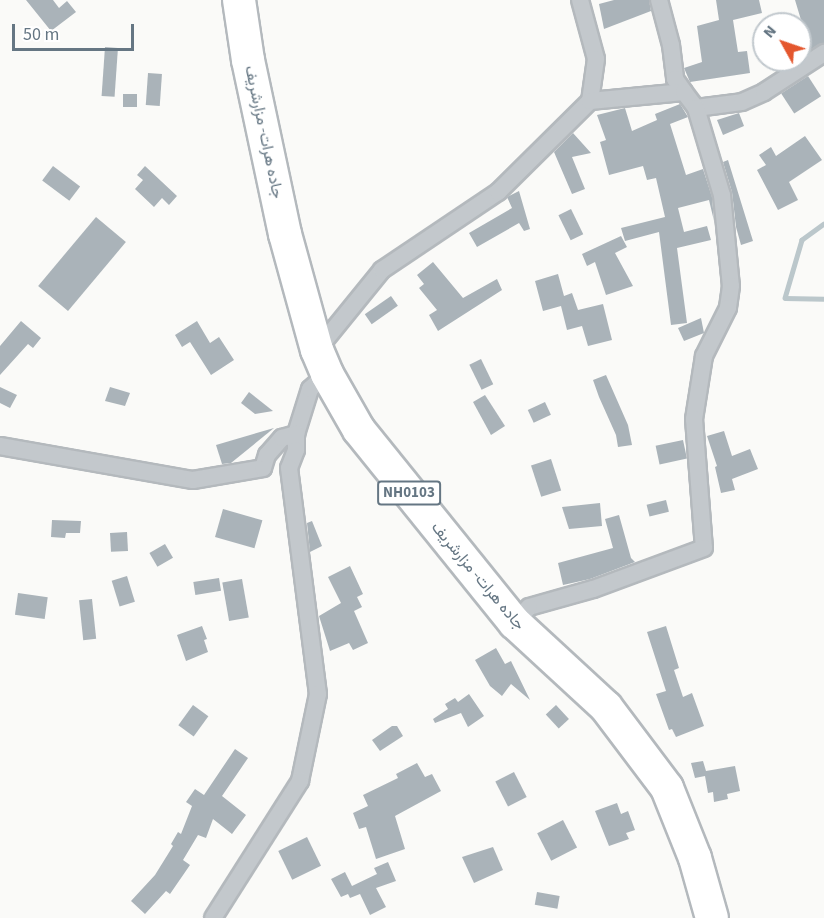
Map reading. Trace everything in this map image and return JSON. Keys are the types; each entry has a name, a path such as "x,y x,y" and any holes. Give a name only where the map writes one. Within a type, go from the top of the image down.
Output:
{"highway":[{"name":"جاده هرات- مزارشریف","path":"239,0 248,60 285,234 322,362 359,430 515,623 606,707 667,788 695,858 712,918"}],"street":[{"path":"213,918 300,782 318,694 290,468 297,450 296,434 309,389 322,362 382,270 498,192 590,101 596,59 580,0"},
{"path":"515,623 529,607 593,589 704,548 694,419 704,357 728,308 731,286 722,195 696,108 675,79 671,45 659,0"},
{"path":"696,108 742,102 764,92 824,53"},
{"path":"590,101 684,92"},
{"path":"0,446 193,480 263,468 267,455 282,438 296,434"}],"building":[{"path":"26,0 53,0 59,8 67,1 76,12 51,31"},
{"path":"614,0 649,0 651,11 604,29 599,4"},
{"path":"716,0 759,0 762,12 752,12 752,15 733,20 738,52 747,51 750,73 690,82 684,68 702,62 697,26 719,20"},
{"path":"795,0 824,0 824,43 812,50 812,12 799,12"},
{"path":"105,47 118,48 115,97 102,96"},
{"path":"148,73 162,74 160,106 146,105"},
{"path":"808,76 821,96 794,114 781,93"},
{"path":"123,94 137,94 137,107 123,107"},
{"path":"680,104 688,117 670,124 686,175 703,169 712,197 714,221 709,200 678,208 684,232 707,226 711,240 677,248 687,323 671,325 659,232 625,241 621,228 665,217 656,178 647,180 643,166 609,175 600,142 606,140 597,115 625,108 632,131 657,120 655,114"},
{"path":"739,113 744,126 723,135 717,120"},
{"path":"573,133 591,153 572,157 585,189 572,194 554,152"},
{"path":"805,136 822,160 789,182 798,200 778,210 757,170 766,165 759,155 771,147 776,156"},
{"path":"728,160 753,241 741,245 736,227 732,192 723,162"},
{"path":"53,166 80,186 69,201 42,180"},
{"path":"145,166 177,196 169,205 162,198 154,207 135,189 143,180 137,175"},
{"path":"519,191 530,229 524,231 519,223 477,247 469,233 512,208 507,197"},
{"path":"571,209 583,234 571,240 558,215"},
{"path":"96,217 126,242 68,311 38,286"},
{"path":"621,236 627,247 615,253 633,286 606,295 595,262 587,266 582,254"},
{"path":"433,262 463,298 497,279 502,290 438,331 429,315 437,310 419,288 424,284 417,275"},
{"path":"558,274 564,296 572,293 578,310 603,304 612,340 588,346 582,326 567,330 561,306 543,311 535,281"},
{"path":"391,296 398,306 372,324 365,314"},
{"path":"701,318 704,333 684,341 678,328"},
{"path":"21,321 41,338 33,348 28,344 0,375 0,346"},
{"path":"197,321 210,343 219,337 234,360 211,375 190,342 182,347 175,335"},
{"path":"481,359 493,384 482,390 469,365"},
{"path":"606,375 628,425 632,445 618,447 616,435 599,397 593,380"},
{"path":"0,387 17,395 10,408 0,403"},
{"path":"110,387 130,393 125,406 105,401"},
{"path":"249,392 273,411 255,414 241,403"},
{"path":"485,395 505,426 491,435 473,402"},
{"path":"545,402 551,415 534,423 528,410"},
{"path":"274,428 231,463 222,464 216,445"},
{"path":"724,431 732,456 750,449 758,469 732,479 735,490 721,493 715,467 717,466 707,436"},
{"path":"683,440 687,459 660,464 656,446"},
{"path":"551,459 561,490 541,497 531,465"},
{"path":"666,500 669,512 649,516 647,505"},
{"path":"600,503 602,526 569,529 562,507"},
{"path":"223,509 262,520 254,548 215,537"},
{"path":"619,515 631,558 635,562 590,579 563,585 558,563 613,548 605,519"},
{"path":"52,520 81,521 80,533 66,533 65,538 51,537"},
{"path":"312,521 322,546 310,552 307,523"},
{"path":"127,532 128,551 111,552 110,533"},
{"path":"165,544 173,558 157,567 149,553"},
{"path":"350,566 363,594 357,597 362,607 354,611 368,643 353,650 349,643 330,651 319,616 341,603 328,577"},
{"path":"127,576 135,602 120,606 112,581"},
{"path":"219,578 221,591 195,595 193,582"},
{"path":"242,579 249,617 229,621 222,582"},
{"path":"18,593 48,597 45,619 15,615"},
{"path":"92,599 96,639 83,640 79,600"},
{"path":"202,626 207,639 204,640 208,652 186,661 177,635"},
{"path":"666,626 679,668 674,670 683,697 692,693 704,726 676,737 672,729 669,730 656,694 666,691 647,632"},
{"path":"496,648 505,664 511,661 530,700 511,684 502,696 490,686 475,660"},
{"path":"469,694 484,716 468,727 461,713 435,723 433,719 448,709 445,704 455,698 458,702"},
{"path":"193,705 208,716 194,736 178,725"},
{"path":"556,705 569,719 559,728 546,715"},
{"path":"392,726 397,726 403,736 380,751 372,740"},
{"path":"235,749 248,758 222,796 246,815 232,834 213,819 206,838 198,835 183,860 190,865 170,894 166,891 145,914 131,901 155,875 173,846 171,844 178,832 181,834 192,806 186,802 195,789 204,795"},
{"path":"703,761 706,771 735,766 740,791 727,794 728,799 714,802 713,792 708,793 705,776 695,778 691,763"},
{"path":"417,763 425,777 432,774 441,791 395,816 405,849 376,859 366,827 359,829 353,813 368,806 363,795 398,778 396,774"},
{"path":"514,772 527,797 508,806 495,782"},
{"path":"617,803 621,814 628,811 635,830 626,833 629,839 609,846 595,811"},
{"path":"563,820 577,848 551,861 537,833"},
{"path":"307,837 321,866 292,880 278,851"},
{"path":"493,847 503,870 474,883 462,857"},
{"path":"388,862 396,881 376,888 386,907 370,915 360,894 350,898 348,894 341,897 331,879 345,872 352,886 377,874 374,868"},
{"path":"537,892 560,896 557,909 535,905"}],"waterway":[{"path":"824,224 802,240 785,298 824,299"}]}
